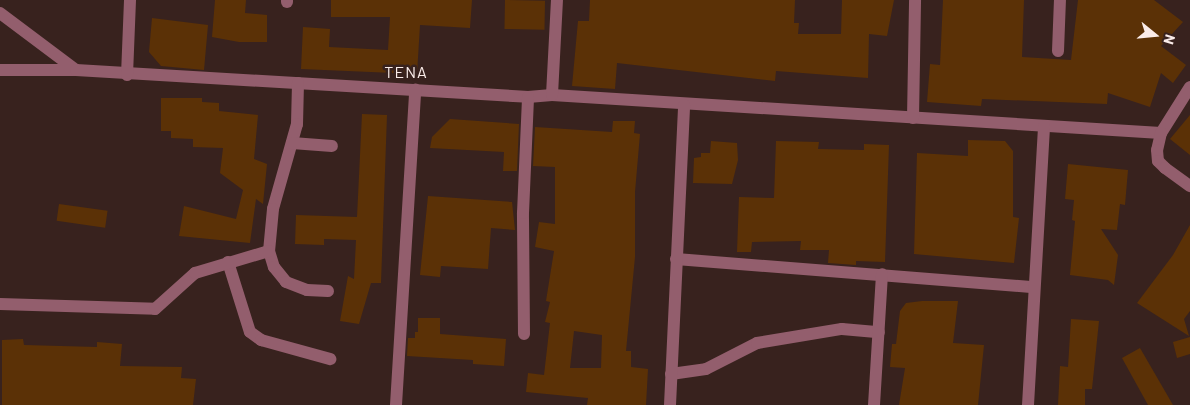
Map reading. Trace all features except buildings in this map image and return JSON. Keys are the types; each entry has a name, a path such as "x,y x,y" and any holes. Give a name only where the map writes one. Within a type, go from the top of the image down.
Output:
{"street":[{"path":"127,75 130,0"},
{"path":"552,95 557,0"},
{"path":"913,118 915,0"},
{"path":"1058,51 1060,0"},
{"path":"0,13 76,70"},
{"path":"0,70 76,70 127,75 298,84 528,96 552,95 684,105 1162,133"},
{"path":"298,84 297,124 273,209 269,251 274,267 286,282 307,290 328,291"},
{"path":"1190,87 1162,133 1157,150 1158,161 1190,186"},
{"path":"396,405 415,90"},
{"path":"524,334 523,213 528,96"},
{"path":"670,405 684,105"},
{"path":"1028,405 1044,126"},
{"path":"292,143 332,146"},
{"path":"0,304 155,309 195,273 269,251"},
{"path":"676,259 1034,287"},
{"path":"228,262 250,332 261,340 330,360"},
{"path":"874,405 882,274"},
{"path":"671,374 706,369 757,343 842,329 878,332"}],"district":[{"name":"TENA","path":"406,72"}]}
